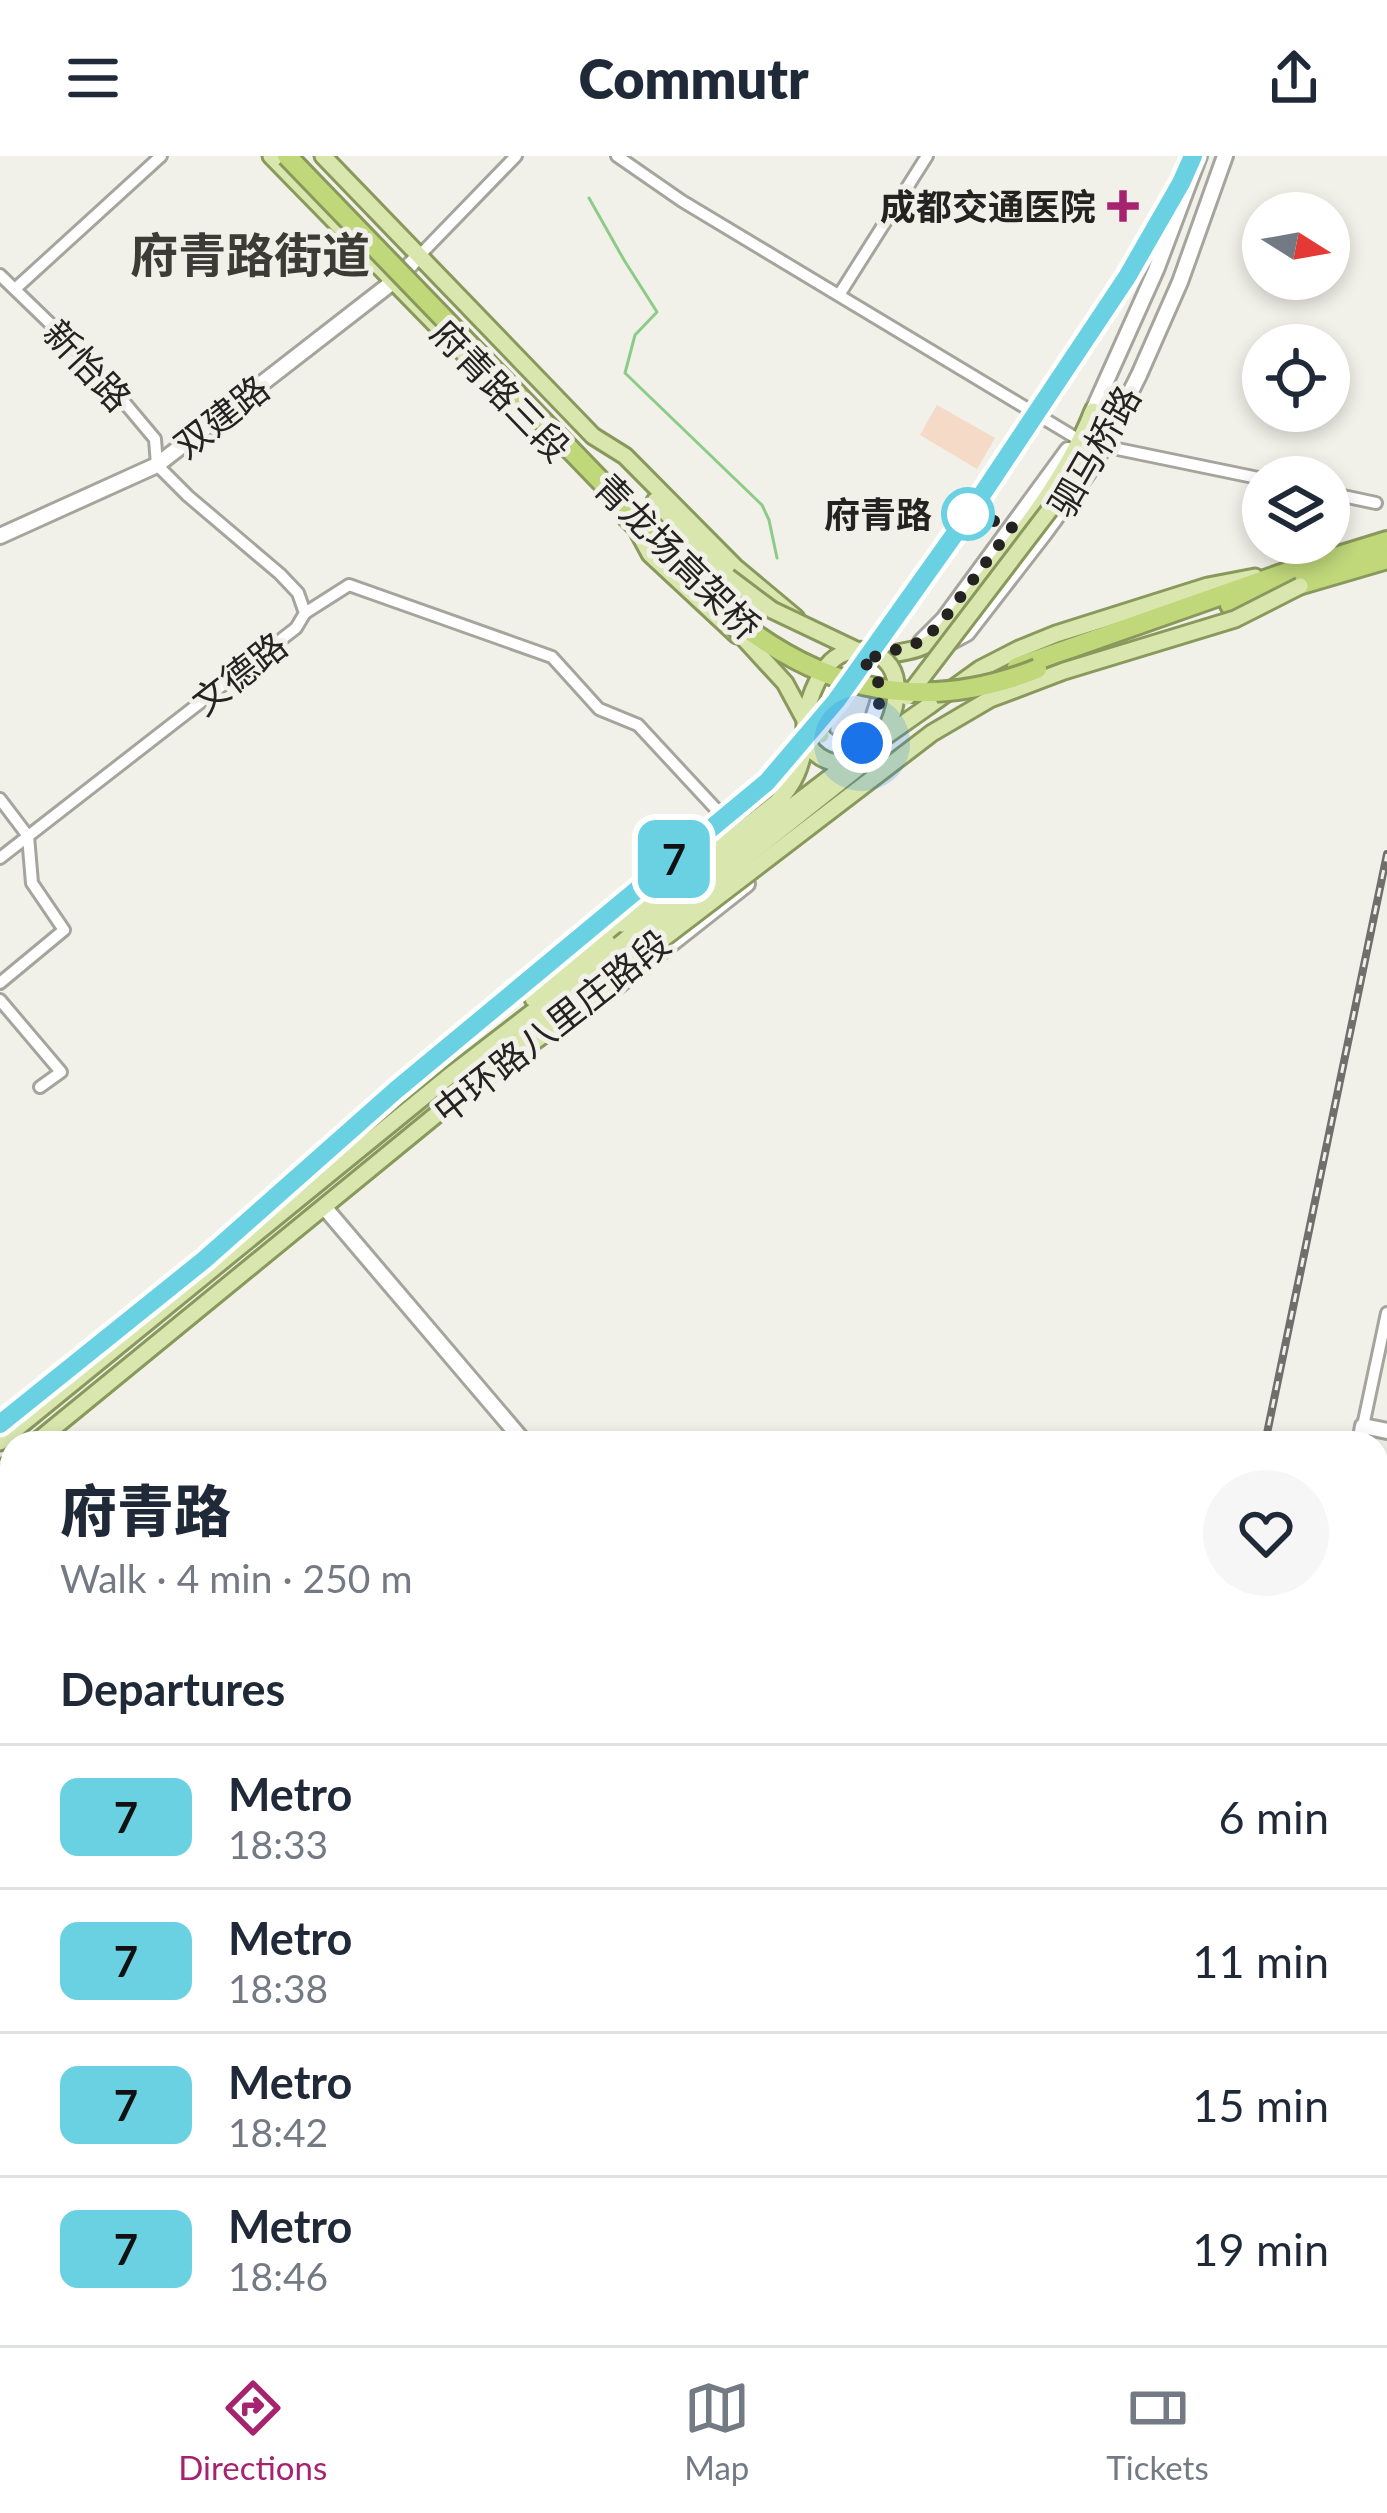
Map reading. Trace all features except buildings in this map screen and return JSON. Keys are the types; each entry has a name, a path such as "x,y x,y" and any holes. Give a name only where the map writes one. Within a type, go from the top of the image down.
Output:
{"highway":[{"name":"青龙场高架桥","path":"287,156 732,617 780,653 832,676 890,691 975,689 1227,606 1387,541"},
{"name":"青龙场高架桥","path":"299,156 738,611 818,661 908,682 965,680 1297,578 1387,559"}],"main road":[{"name":"府青路三段","path":"272,156 636,528 650,554 773,673 814,737"},
{"name":"府青路三段","path":"323,156 593,436 626,456 735,567 863,659"},
{"name":"驷马桥路","path":"1094,411 1156,270 1199,156"},
{"name":"驷马桥路","path":"863,659 939,649 967,633 1095,463 1180,283 1225,156"},
{"name":"双建路","path":"0,536 158,465 394,281 418,257"},
{"path":"636,528 772,667 793,694 814,737 816,754 837,763 854,762 1067,488 1094,411"},
{"path":"447,1078 587,953 776,803 798,775 841,669 934,642 1080,449 1114,422"},
{"path":"453,1101 484,1069 623,955 864,765 874,740 881,691 863,659 772,610 728,577 593,436"},
{"name":"中环路八里庄路段","path":"50,1431 453,1101 554,1027 623,955 811,791 980,669 1056,634 1208,586 1297,578"},
{"name":"中环路八里庄路段","path":"14,1431 447,1078 932,733 990,699 1048,676 1235,619 1297,578"},
{"path":"805,720 819,678 837,655 891,665 896,684 891,718"},
{"path":"587,953 620,913 773,787 814,737"},
{"path":"554,1027 586,1011 831,816 874,740"},
{"path":"325,1208 515,1431"},
{"path":"1362,1431 1363,1426 1387,1431"}],"street":[{"path":"15,289 161,156"},
{"path":"418,257 516,156"},
{"path":"617,156 1080,449"},
{"path":"838,295 927,156"},
{"name":"新怡路","path":"0,275 93,365 155,440 158,465"},
{"path":"1103,446 1242,475"},
{"name":"文德路","path":"0,858 296,628 305,613 298,593 280,574 158,465"},
{"path":"1350,497 1376,503"},
{"path":"305,613 349,585 552,658 598,709 638,725 715,808 735,819"},
{"path":"0,799 28,836 32,884 64,930 0,983"},
{"path":"0,1000 61,1072 40,1088"},
{"path":"1363,1426 1387,1313"}],"shaded area":[{"path":"937,405 995,438 977,469 920,435"}],"waterway":[{"path":"589,198 657,312 635,335 625,373 762,505 777,558"}],"railway":[{"path":"1267,1431 1387,854"}],"metro line":[{"name":"7","path":"0,1424 204,1260 396,1090 767,782 836,701 969,514 1127,277 1193,156"}],"place":[{"name":"成都交通医院","path":"1123,206"},
{"name":"府青路","path":"968,514"}],"district":[{"name":"府青路街道","path":"250,254"}],"route":[{"path":"862,743 870,732 881,691 877,673 861,661 923,641 1013,526 968,514"}]}
